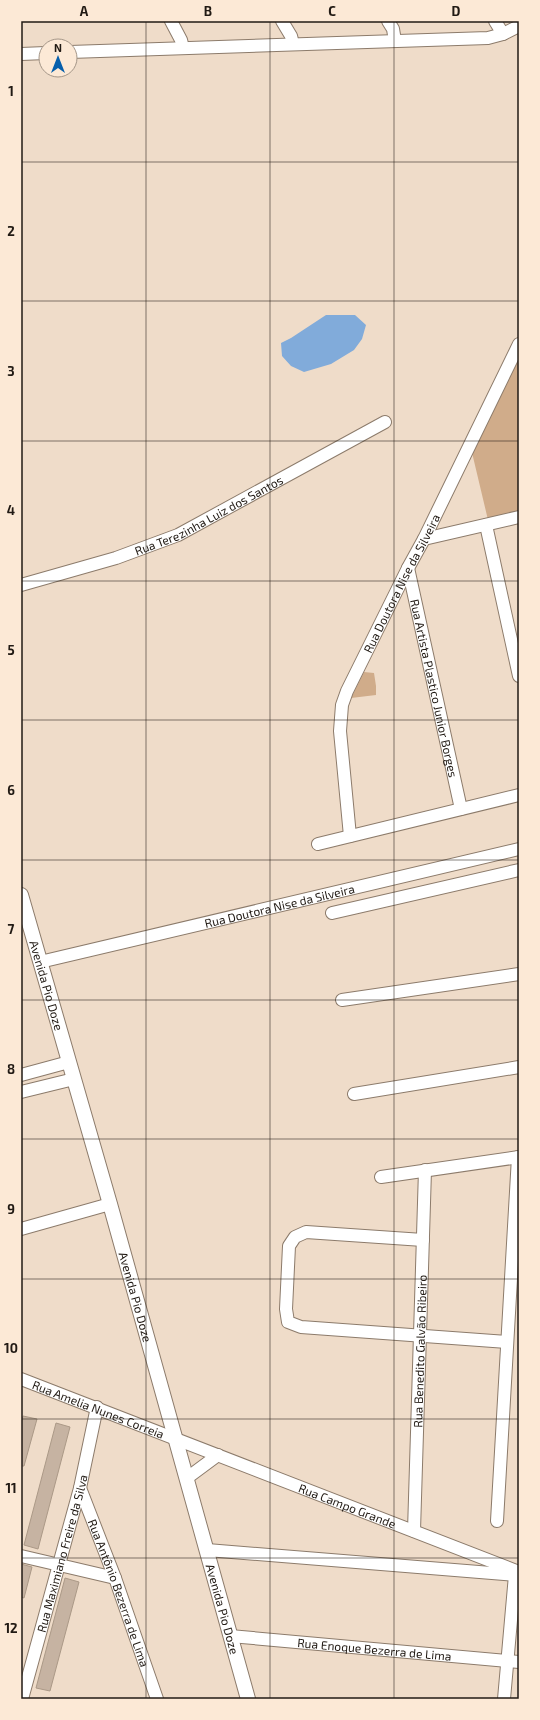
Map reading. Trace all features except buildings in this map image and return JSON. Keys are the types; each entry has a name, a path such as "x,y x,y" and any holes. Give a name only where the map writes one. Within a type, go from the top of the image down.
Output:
{"street":[{"path":"171,21 181,40 183,48"},
{"path":"282,21 291,36 293,44"},
{"path":"388,21 393,29 395,41"},
{"path":"495,21 502,34"},
{"path":"78,52 488,38 502,34 517,25"},
{"path":"21,54 38,53"},
{"name":"Rua Doutora Nise da Silveira","path":"350,836 340,731 342,705 347,691 424,539 519,344"},
{"name":"Rua Terezinha Luiz dos Santos","path":"21,585 116,558 178,535 385,422"},
{"path":"424,539 519,517"},
{"path":"486,525 519,676"},
{"name":"Rua Artista Plastico Junior Borges","path":"408,568 461,809"},
{"path":"318,844 519,795"},
{"name":"Rua Doutora Nise da Silveira","path":"40,962 519,849"},
{"path":"332,913 519,870"},
{"name":"Avenida Pio Doze","path":"21,895 110,1204 248,1699"},
{"path":"342,1000 519,974"},
{"path":"21,1074 69,1062"},
{"path":"354,1094 519,1067"},
{"path":"21,1092 74,1079"},
{"path":"381,1177 518,1157 497,1521"},
{"name":"Rua Benedito Galvão Ribeiro","path":"414,1531 425,1170"},
{"path":"21,1229 110,1204"},
{"path":"423,1240 306,1232 295,1237 289,1246 286,1309 288,1322 301,1328 507,1342"},
{"name":"Rua Amelia Nunes Correia","path":"21,1379 176,1439"},
{"name":"Rua Maximiano Freire da Silva","path":"23,1699 80,1488 97,1408"},
{"name":"Rua Campo Grande","path":"176,1439 414,1531 518,1574"},
{"path":"187,1478 218,1455"},
{"name":"Rua Antônio Bezerra de Lima","path":"80,1488 115,1578 157,1699"},
{"path":"207,1550 518,1574 513,1662 504,1699"},
{"path":"21,1556 58,1566 115,1578"},
{"name":"Rua Enoque Bezerra de Lima","path":"230,1636 513,1662"}],"shaded area":[{"path":"519,340 519,513 488,520 469,440"},
{"path":"364,672 374,673 376,695 351,698"}],"water":[{"path":"326,315 355,315 366,325 362,339 354,350 331,364 304,372 291,366 282,356 281,343"}]}
